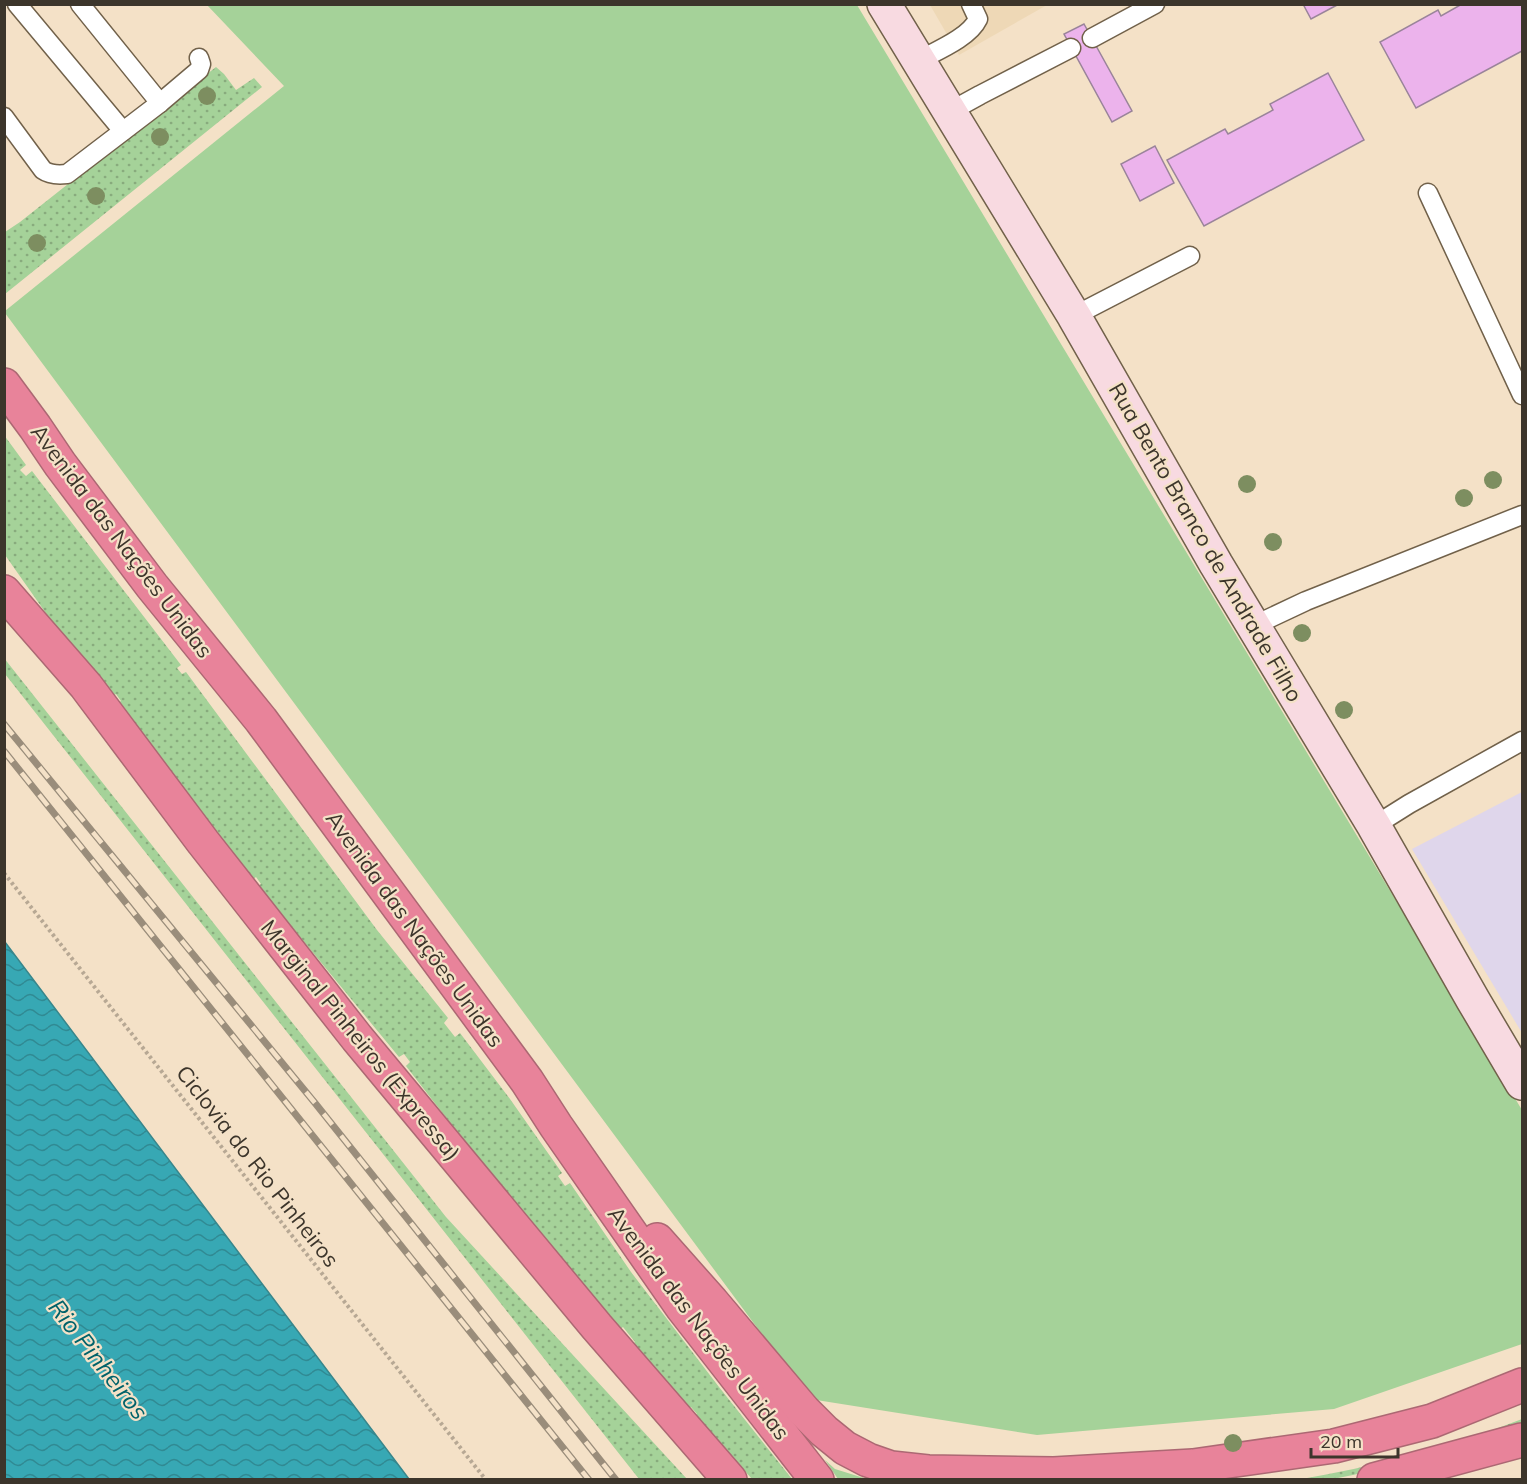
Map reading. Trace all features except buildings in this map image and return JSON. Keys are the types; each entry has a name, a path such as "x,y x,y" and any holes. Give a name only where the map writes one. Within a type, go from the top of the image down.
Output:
{"highway":[{"name":"Avenida das Nações Unidas","path":"4,385 60,464 153,586 261,720 527,1081 682,1307 817,1479"},
{"name":"Marginal Pinheiros (Expressa)","path":"4,592 86,686 203,842 357,1038 597,1327 730,1479"},
{"path":"556,1126 712,1302 804,1411 845,1448 868,1460 891,1468 928,1472 1047,1477 1193,1466 1334,1446 1432,1421 1522,1385"},
{"path":"1374,1479 1522,1440"}],"street":[{"name":"Rua Bento Branco de Andrade Filho","path":"884,4 1074,316 1216,564 1374,826 1522,1083"}],"lane":[{"path":"4,9 15,4 123,131"},
{"path":"80,4 160,103"},
{"path":"918,61 953,42 975,26 978,19 971,4"},
{"path":"1092,38 1155,4"},
{"path":"949,112 1071,48"},
{"path":"4,117 43,170 47,173 67,174 200,70 200,58"},
{"path":"1428,193 1522,395"},
{"path":"1074,316 1190,256"},
{"path":"1253,626 1306,601 1522,515"},
{"path":"1374,826 1522,741"}],"path":[{"name":"Ciclovia do Rio Pinheiros","path":"4,873 486,1479"}],"shaded area":[{"path":"930,5 1047,5 959,55"},
{"path":"1522,792 1522,1033 1412,849"}],"green space":[{"path":"207,5 857,5 1522,1110 1522,1344 1334,1409 1037,1435 810,1399 5,313 284,86"},
{"path":"216,67 236,90 254,78 262,87 5,294 5,232"},
{"path":"4,435 26,465 20,470 26,476 32,471 181,665 177,668 182,674 186,672 377,930 448,1018 444,1023 455,1037 460,1033 510,1099 562,1173 558,1176 565,1186 570,1183 631,1272 792,1479 752,1479 695,1416 697,1414 691,1407 688,1409 632,1345 635,1342 623,1327 619,1330 511,1199 406,1066 410,1062 404,1054 399,1057 258,886 261,884 256,877 253,879 113,707 121,701 116,694 107,700 5,555"},
{"path":"4,658 446,1217 687,1479 639,1479 5,674"},
{"path":"1522,1419 1522,1427 1424,1458 1333,1479 1296,1480 1411,1455 1467,1439"},
{"path":"825,1460 835,1469 867,1479 838,1479"}],"water":[{"name":"Rio Pinheiros","path":"5,942 409,1479 5,1479"}],"railway":[{"path":"4,724 315,1103 616,1480"},
{"path":"4,751 589,1480"}]}
